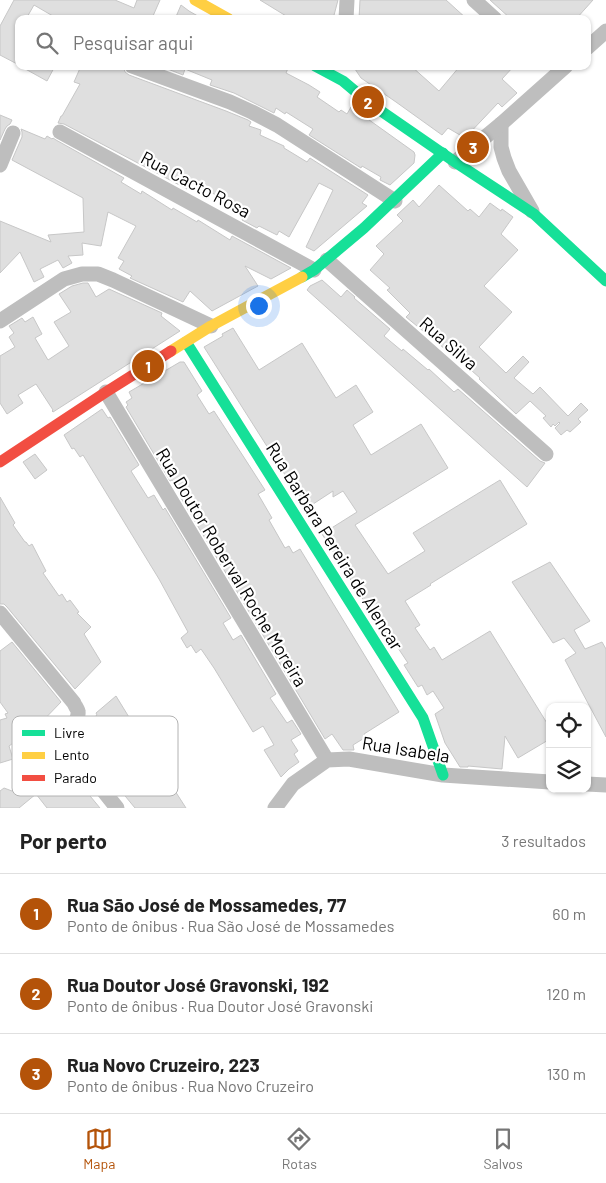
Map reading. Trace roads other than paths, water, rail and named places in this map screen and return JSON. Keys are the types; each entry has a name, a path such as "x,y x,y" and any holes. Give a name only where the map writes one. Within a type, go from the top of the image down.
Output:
{"street":[{"path":"196,0 223,15"},
{"path":"346,15 347,0"},
{"path":"475,0 491,15"},
{"path":"591,44 606,31"},
{"path":"143,70 252,112 277,125 395,201"},
{"path":"330,70 343,74 368,102 534,214 606,281"},
{"path":"0,462 211,326 314,270 449,158 501,124 555,70"},
{"path":"501,124 501,147 504,158 509,171 534,214"},
{"name":"Rua Cacto Rosa","path":"60,132 314,270"},
{"path":"0,165 13,133"},
{"name":"Rua Silva","path":"327,260 546,454"},
{"path":"0,321 64,279 82,274 98,274 211,326"},
{"name":"Rua Barbara Pereira de Alencar","path":"186,342 423,718 443,775"},
{"name":"Rua Doutor Roberval Roche Moreira","path":"106,392 327,760"},
{"path":"0,613 74,703 78,710 77,716"},
{"name":"Rua Isabela","path":"327,760 349,759 443,775 546,782"},
{"path":"275,808 293,784 327,760"},
{"path":"591,784 606,785"},
{"path":"107,796 117,808"}],"place":[{"name":"Rua Doutor José Gravonski, 192","path":"368,102"},
{"name":"Rua Novo Cruzeiro, 223","path":"473,147"},
{"name":"Rua São José de Mossamedes, 77","path":"148,366"}]}
